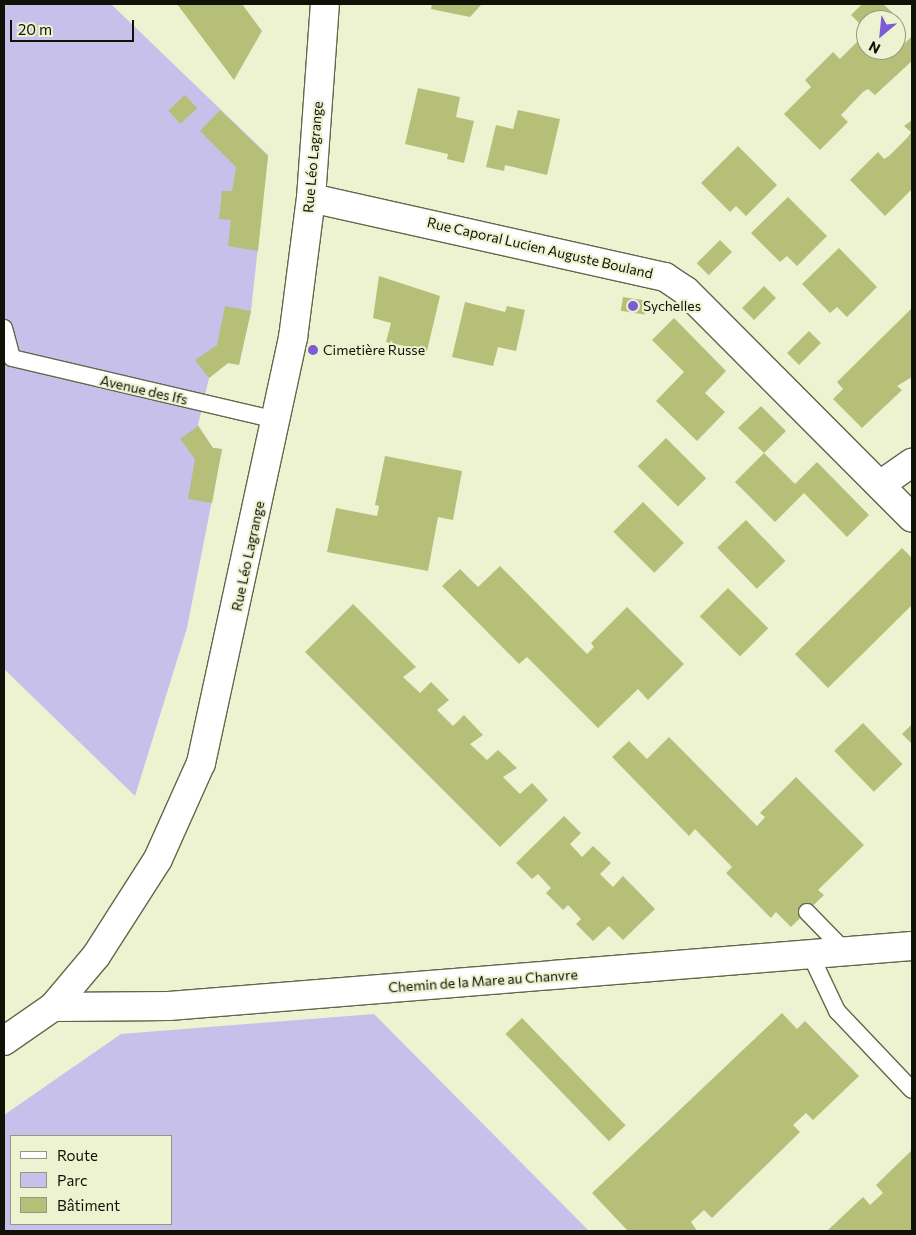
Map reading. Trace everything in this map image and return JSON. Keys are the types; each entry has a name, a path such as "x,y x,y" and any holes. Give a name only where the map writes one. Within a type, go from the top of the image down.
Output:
{"street":[{"name":"Rue Léo Lagrange","path":"4,1041 53,1007 127,910 158,859 201,763 293,338 311,198 324,4"},
{"name":"Rue Caporal Lucien Auguste Bouland","path":"311,198 665,277 686,291 912,518"},
{"path":"880,485 912,463"},
{"name":"Chemin de la Mare au Chanvre","path":"53,1007 170,1006 848,954 912,946"}],"lane":[{"path":"4,328 8,363"},
{"name":"Avenue des Ifs","path":"8,363 276,420"},
{"path":"807,912 848,954"},
{"path":"811,956 837,1011 912,1090"}],"green space":[{"path":"4,4 111,4 268,155 251,311 239,364 228,363 209,378 198,425 213,448 222,449 187,628 135,796 4,669"},
{"path":"374,1014 589,1231 4,1231 4,1115 121,1034"}],"building":[{"path":"177,4 242,4 262,31 234,80"},
{"path":"432,4 482,4 470,17 431,9"},
{"path":"862,4 883,4 890,10 856,10"},
{"path":"856,10 856,20 851,15"},
{"path":"912,36 912,61 875,95 868,89 863,92 841,115 848,122 820,150 784,114 811,87 805,80 833,52 840,59 856,43 856,60 906,60 906,42"},
{"path":"418,88 460,97 456,117 474,121 464,163 447,159 448,154 405,144"},
{"path":"185,95 197,108 180,124 168,111"},
{"path":"220,110 268,156 258,251 228,246 231,220 219,219 222,191 232,191 236,167 200,131"},
{"path":"518,110 560,119 547,175 505,165 504,171 486,167 496,125 513,129"},
{"path":"912,120 912,189 885,216 850,180 878,152 884,159 889,156 908,137 911,132 904,126"},
{"path":"738,146 777,185 746,216 736,206 730,212 701,183"},
{"path":"788,197 827,236 797,266 787,256 780,262 751,233"},
{"path":"720,240 732,252 709,275 697,263"},
{"path":"839,248 877,287 847,317 837,307 830,313 802,284"},
{"path":"379,276 440,296 427,351 386,342 391,323 373,318"},
{"path":"764,286 776,298 754,320 742,308"},
{"name":"Sychelles","path":"623,297 647,301 645,315 621,311"},
{"path":"465,302 505,312 507,306 525,310 516,351 498,347 493,366 452,357"},
{"path":"225,306 251,311 239,365 228,363 209,378 195,360 217,345"},
{"path":"912,308 912,377 897,386 902,390 862,428 833,399 843,389 837,382"},
{"path":"674,318 726,371 705,393 725,412 697,441 656,401 684,372 652,340"},
{"path":"809,331 821,343 799,365 787,353"},
{"path":"761,406 786,431 764,453 738,428"},
{"path":"198,426 213,448 222,449 212,503 188,499 195,459 180,439"},
{"path":"666,438 706,478 678,507 638,466"},
{"path":"764,453 795,484 817,462 869,515 847,537 804,493 775,522 735,482"},
{"path":"385,456 462,471 453,520 438,517 428,571 327,552 336,508 377,516 379,506 375,505"},
{"path":"643,502 684,543 654,573 613,532"},
{"path":"746,520 786,561 757,589 717,548"},
{"path":"902,548 912,558 912,605 828,688 795,654"},
{"path":"500,566 587,654 594,647 591,643 627,607 684,664 648,700 638,689 598,728 527,657 519,664 442,586 460,569 478,587"},
{"path":"728,588 768,628 740,657 700,616"},
{"path":"353,604 416,667 403,677 420,693 431,682 449,700 437,710 453,726 464,715 483,735 470,744 487,760 498,750 517,768 503,777 520,794 532,783 548,800 500,847 305,652"},
{"path":"863,723 903,764 874,792 834,751"},
{"path":"912,724 912,744 902,734"},
{"path":"669,737 757,826 765,817 760,813 796,777 864,845 818,890 824,895 791,927 776,912 771,918 726,873 732,867 695,829 689,836 612,757 629,741 647,759"},
{"path":"564,816 581,833 570,844 582,857 593,846 611,863 600,874 613,887 623,876 655,909 623,940 609,926 593,941 576,924 581,919 568,905 563,910 546,893 551,888 538,874 532,879 516,863"},
{"path":"782,1013 797,1029 805,1021 859,1076 813,1120 806,1113 793,1125 800,1132 712,1218 704,1210 691,1222 697,1231 628,1231 592,1193"},
{"path":"522,1018 626,1125 609,1141 505,1034"},
{"path":"912,1150 912,1231 827,1231 863,1197 870,1205 883,1193 876,1185"}],"place":[{"name":"Sychelles","path":"633,306"},
{"name":"Cimetière Russe","path":"313,350"}]}
